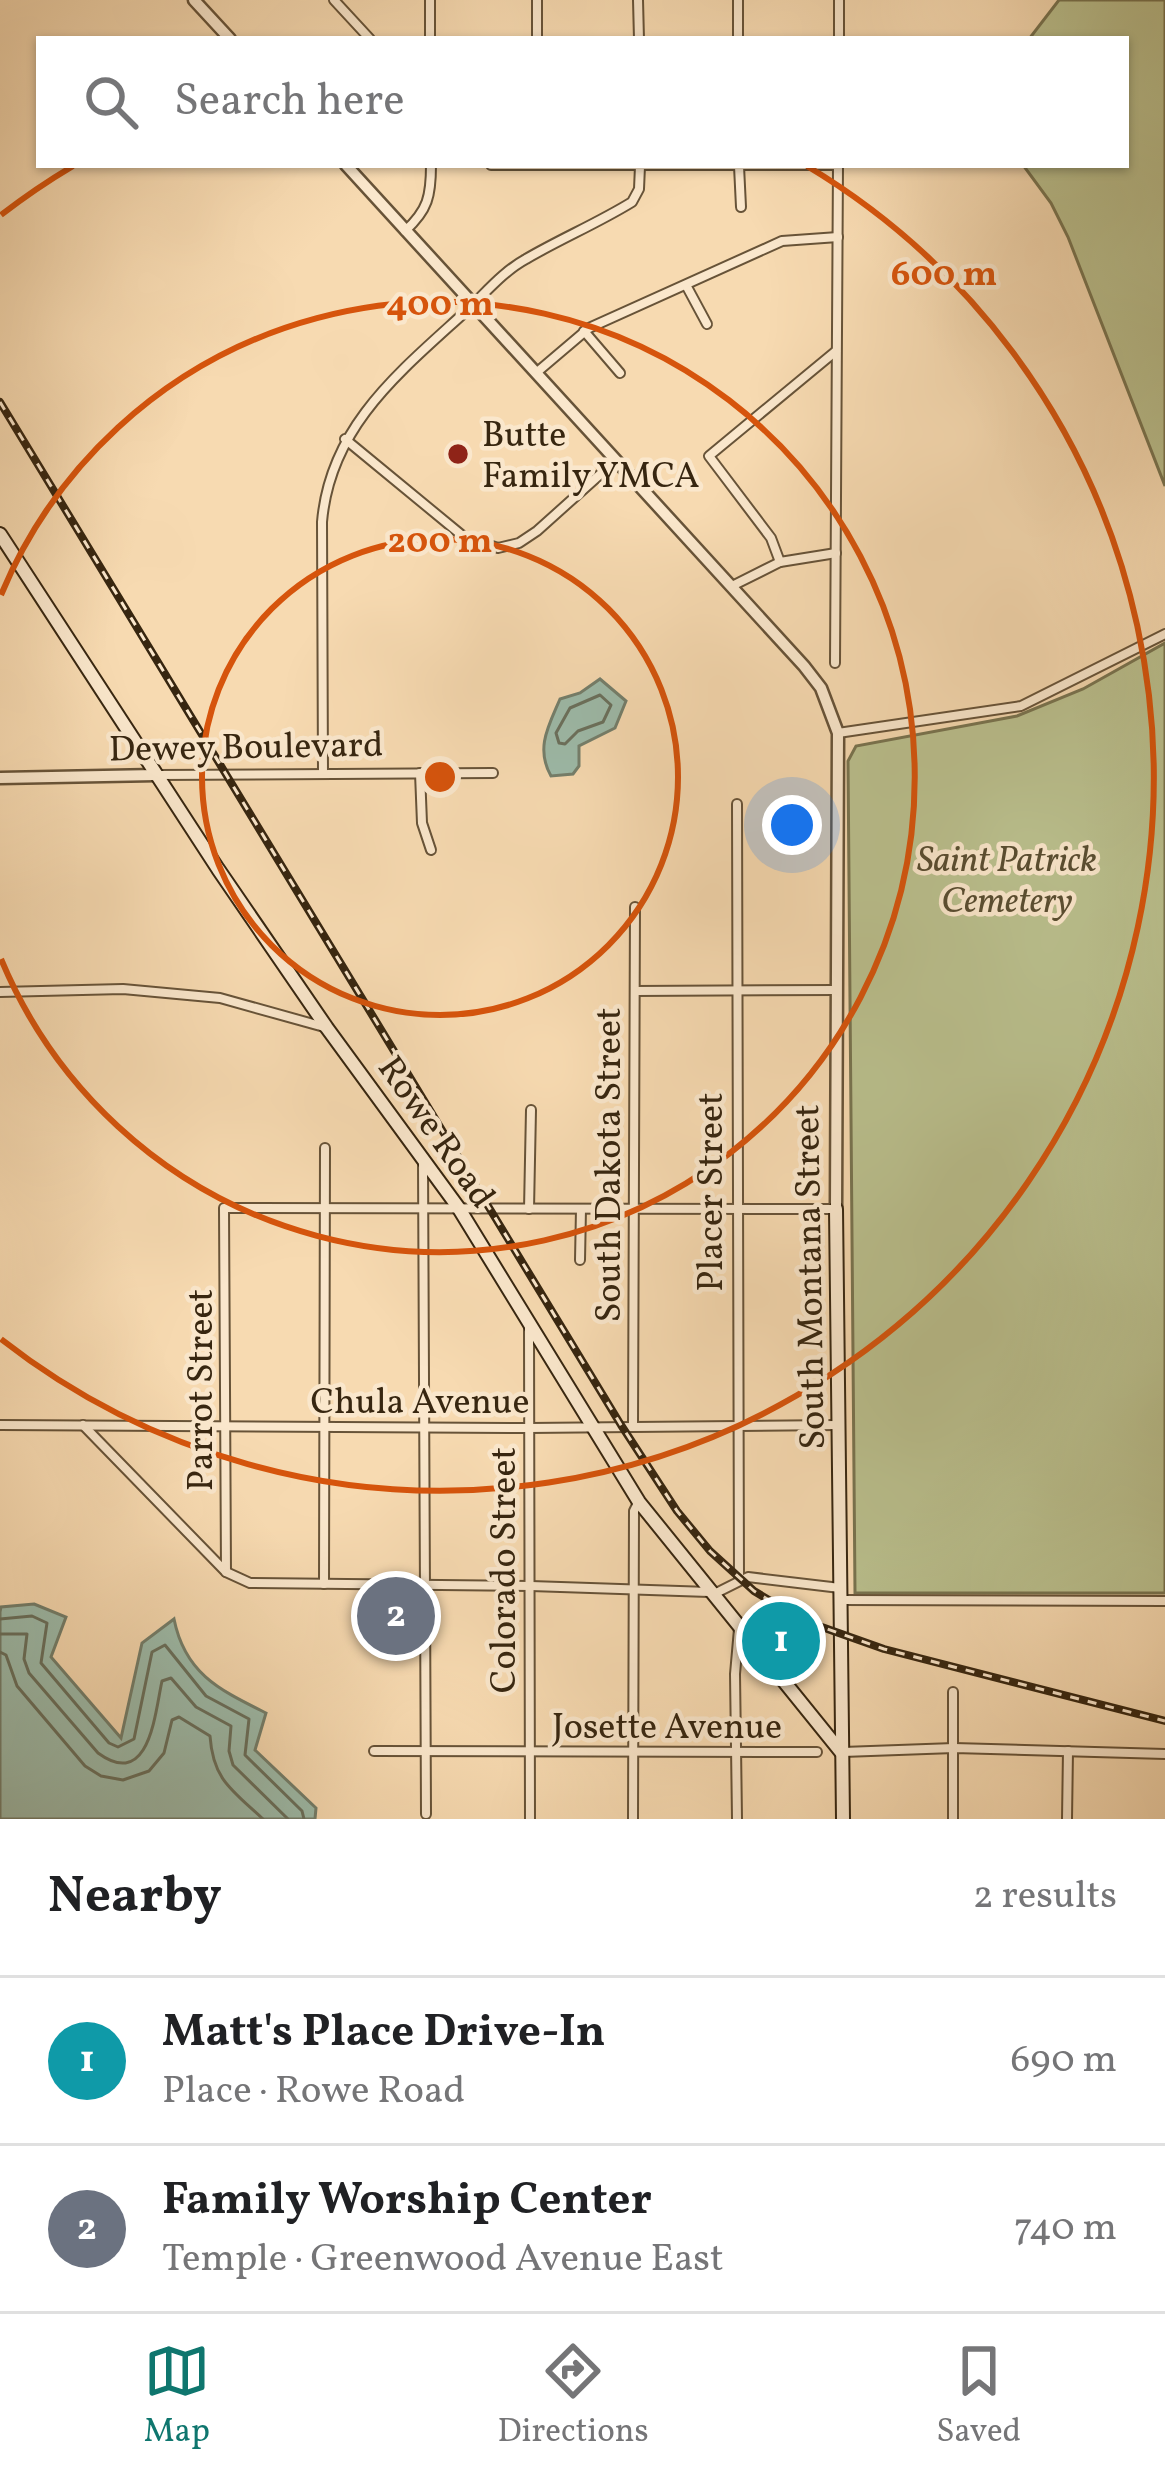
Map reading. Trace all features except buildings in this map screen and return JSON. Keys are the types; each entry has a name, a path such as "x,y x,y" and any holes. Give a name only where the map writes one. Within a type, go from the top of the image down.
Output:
{"main road":[{"name":"Rowe Road","path":"0,534 327,1028 458,1207 639,1502 842,1752"},
{"name":"South Montana Street","path":"836,1209 843,1819"}],"street":[{"path":"194,0 227,36"},
{"path":"334,0 367,36"},
{"path":"430,0 430,36"},
{"path":"537,0 537,36"},
{"path":"638,0 639,36"},
{"path":"737,0 738,36"},
{"path":"839,0 839,36"},
{"path":"349,168 821,688 838,734 1022,706 1165,634"},
{"path":"405,231 430,202 431,168"},
{"path":"323,773 322,523 325,492 345,439 367,406 521,261 632,202 639,189 640,168"},
{"path":"739,168 741,207"},
{"path":"835,663 838,168"},
{"path":"536,373 584,331 686,285 782,242 838,237"},
{"path":"686,285 707,324"},
{"path":"584,331 620,373"},
{"path":"780,562 771,538 709,456 837,350"},
{"path":"345,439 464,537 498,548 519,543 537,530 615,460"},
{"path":"732,586 780,562 836,554"},
{"name":"South Montana Street","path":"836,1209 838,734"},
{"path":"420,773 422,824 431,850"},
{"name":"Dewey Boulevard","path":"0,778 493,773"},
{"name":"Placer Street","path":"737,804 739,1579"},
{"name":"South Dakota Street","path":"633,1424 634,907"},
{"path":"0,992 123,989 220,998 327,1028"},
{"path":"635,991 836,990"},
{"path":"529,1209 531,1110"},
{"path":"324,1584 325,1148"},
{"path":"423,1155 426,1814"},
{"name":"Parrot Street","path":"226,1572 224,1208 325,1210"},
{"path":"580,1260 581,1209"},
{"path":"325,1210 836,1209"},
{"name":"Colorado Street","path":"529,1321 530,1819"},
{"name":"Chula Avenue","path":"0,1425 840,1425"},
{"path":"83,1425 226,1572 250,1583 712,1593 739,1579 840,1594 1165,1601"},
{"path":"633,1819 632,1588 634,1511 639,1502"},
{"path":"737,1819 739,1628"},
{"path":"953,1691 953,1819"},
{"path":"842,1752 954,1748 1165,1754"},
{"path":"1067,1819 1069,1750"},
{"name":"Josette Avenue","path":"374,1751 817,1752"}],"green space":[{"path":"1059,0 1165,0 1165,486 1068,237 1025,168 1129,168 1129,36 1031,36"},
{"name":"Saint Patrick Cemetery","path":"1165,643 1165,1593 855,1593 848,761 856,746 1017,716 1083,689"}],"water":[{"path":"600,679 626,701 615,728 579,746 579,766 573,774 551,776 544,746 560,699"},
{"path":"34,1604 66,1617 51,1657 121,1738 142,1643 174,1619 196,1667 220,1688 266,1713 255,1750 316,1808 315,1819 0,1819 0,1612 1,1607"}],"railway":[{"path":"0,402 621,1425 677,1511 710,1551 754,1591 802,1620 884,1649 1165,1721"}],"place":[{"name":"Butte Family YMCA","path":"458,454"},
{"name":"Family Worship Center","path":"396,1616"},
{"name":"Matt's Place Drive-In","path":"781,1641"}]}
